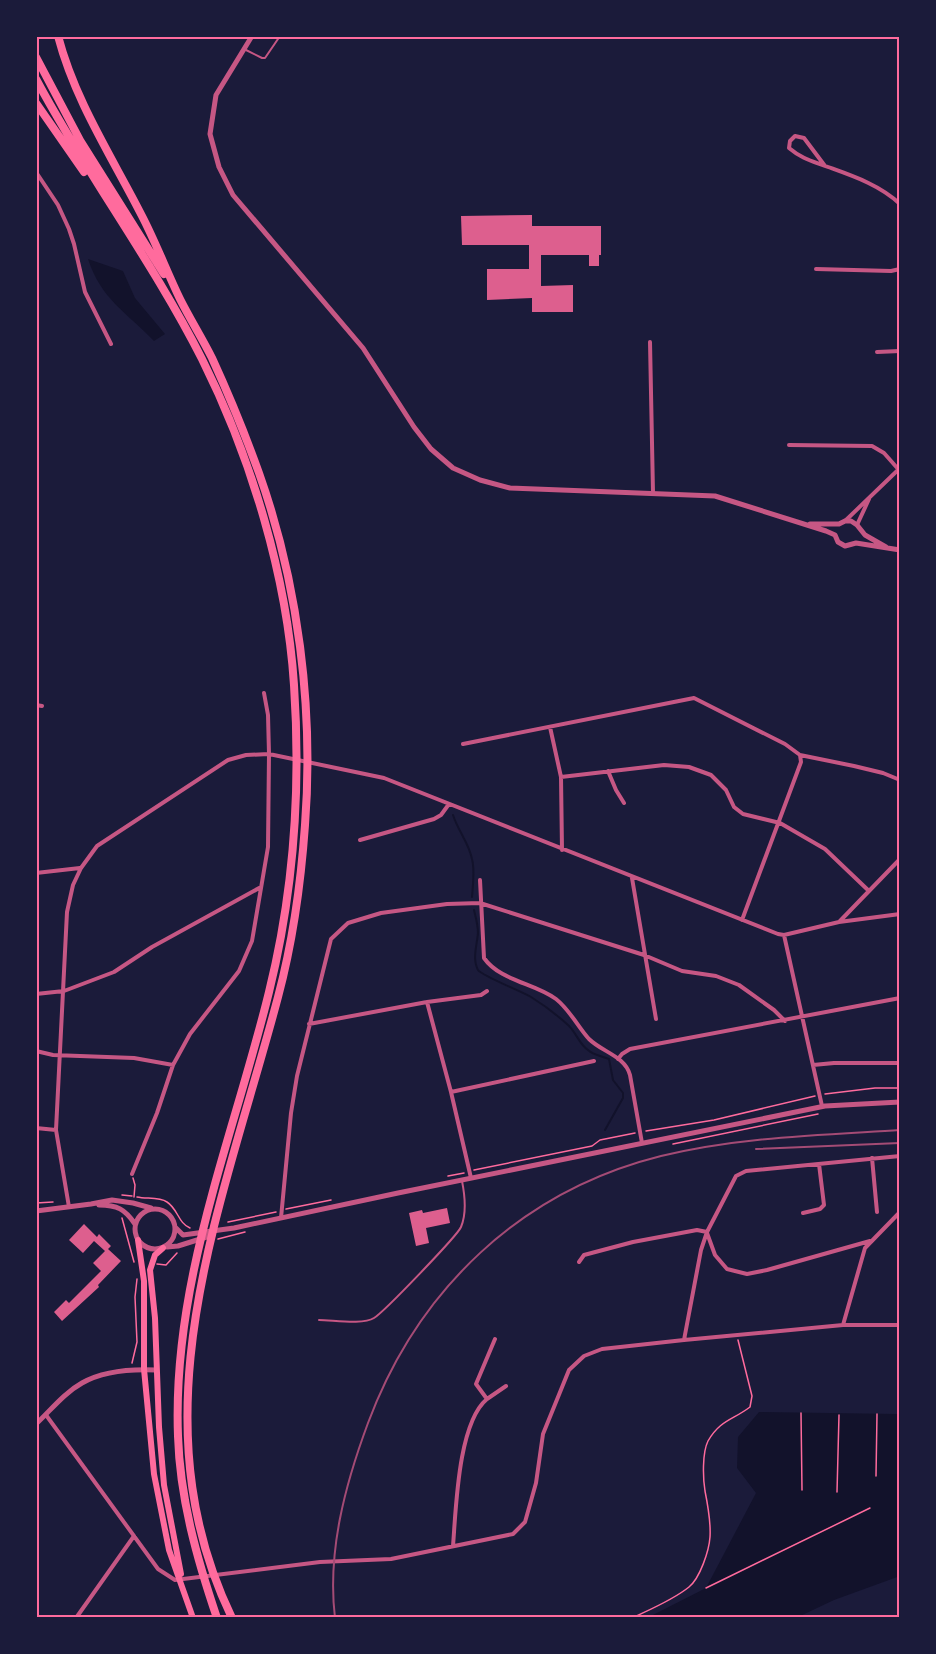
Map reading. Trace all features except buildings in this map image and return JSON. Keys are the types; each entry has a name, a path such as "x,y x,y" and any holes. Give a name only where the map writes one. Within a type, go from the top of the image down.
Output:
{"highway":[{"path":"58,36 69,74 86,112 142,217 182,303"},
{"path":"36,57 81,142 182,303 210,354 236,413 260,475 281,546 294,612 303,681 307,737 305,824 296,912 279,993 213,1230 198,1300 189,1360 187,1435 192,1487 203,1540 232,1618"},
{"path":"36,79 73,147 175,309 202,359 243,456 271,545 284,611 294,681 297,739 296,813 286,912 269,993 202,1231 188,1298 180,1358 178,1436 182,1489 194,1544 217,1618"},
{"path":"36,103 122,224"}],"main road":[{"path":"138,1240 138,1263 144,1281 144,1369 154,1474 172,1548 193,1618"},
{"path":"165,1247 155,1255 150,1270 155,1318 159,1427 172,1548"}],"street":[{"path":"252,36 216,95 210,134 219,167 233,195 363,348 414,427 431,449 453,468 480,480 510,488 715,496 804,523 835,535 838,542 845,546 856,543 900,550"},
{"path":"825,166 804,138 795,136 790,141 789,148 800,158 860,178 890,195 900,204"},
{"path":"36,172 58,205 69,229 85,292 111,344"},
{"path":"816,269 891,271 900,269"},
{"path":"650,342 652,492"},
{"path":"877,352 900,351"},
{"path":"789,446 872,446 884,453 899,469 842,523 835,535"},
{"path":"857,525 871,496"},
{"path":"804,523 850,521 857,525 860,531 890,549"},
{"path":"856,543 860,531"},
{"path":"132,1174 157,1113 173,1065 190,1034 239,971 252,941 268,847 268,715 264,693"},
{"path":"463,744 694,698 785,744 801,755 863,768 900,780"},
{"path":"36,705 42,706"},
{"path":"550,727 561,777 562,850"},
{"path":"69,1208 56,1130 67,912 73,885 81,868 97,846 228,760 246,755 269,754 384,778 562,850 784,935 839,922 900,914"},
{"path":"742,920 780,823 801,762 801,755"},
{"path":"561,777 664,765 689,767 711,775 726,790 734,807 743,814 780,823 825,849 869,891"},
{"path":"608,771 624,803"},
{"path":"360,840 434,819 441,815 449,804"},
{"path":"839,922 900,859"},
{"path":"36,873 81,868"},
{"path":"632,877 656,1019"},
{"path":"480,880 484,958 489,965 556,999 591,1040 618,1059 629,1070 642,1143"},
{"path":"36,994 64,991 114,972 152,947 262,887"},
{"path":"281,1219 292,1104 309,1024 331,939 348,923 381,913 447,904 480,903 644,955 682,971 716,976 739,985 774,1010 785,1021"},
{"path":"784,935 822,1106"},
{"path":"309,1024 427,1002 481,995 487,991"},
{"path":"618,1059 630,1049 900,998"},
{"path":"427,1002 470,1175"},
{"path":"36,1051 60,1055 134,1058 173,1065"},
{"path":"451,1092 594,1061"},
{"path":"813,1065 900,1063"},
{"path":"176,1228 183,1235 234,1228 462,1180 470,1175 822,1106 900,1102"},
{"path":"36,1128 56,1130"},
{"path":"684,1340 701,1250 707,1232 736,1176 746,1171 900,1156"},
{"path":"872,1158 877,1212"},
{"path":"803,1213 820,1209 824,1205 819,1164"},
{"path":"36,1211 112,1200 160,1209 173,1218 176,1228 175,1236 165,1247"},
{"path":"91,1204 118,1206 130,1215 138,1240 151,1250 181,1247 234,1228"},
{"path":"135,1225 139,1216 152,1209"},
{"path":"843,1325 865,1248 900,1212"},
{"path":"579,1262 584,1255 633,1242 697,1230 707,1232"},
{"path":"707,1232 715,1255 728,1269 747,1274 870,1241"},
{"path":"46,1415 158,1569 175,1580 321,1562 391,1559 513,1534 525,1522 536,1483 543,1434 569,1370 584,1356 602,1349 684,1340 843,1325 900,1326"},
{"path":"487,1399 476,1384 495,1339"},
{"path":"36,1424 66,1395 83,1383 100,1376 132,1370 156,1370"},
{"path":"453,1546 458,1485 465,1444 478,1406 506,1386"},
{"path":"76,1618 134,1536"}],"lane":[{"path":"243,49 266,58 280,36"},
{"path":"319,1320 362,1321 374,1318 395,1299 461,1227 465,1204 462,1180"}],"path":[{"path":"449,1176 470,1175 592,1146 600,1140 714,1120 819,1095 875,1088 900,1088"},
{"path":"132,1174 135,1185 134,1197"},
{"path":"234,1221 333,1200"},
{"path":"122,1216 138,1263"},
{"path":"152,1263 166,1264 181,1247"},
{"path":"132,1370 132,1357 137,1342 136,1272"},
{"path":"632,1618 689,1586 699,1576 710,1538 703,1478 707,1443 729,1418 750,1407 752,1396 740,1346"},
{"path":"801,1413 802,1490"},
{"path":"837,1492 839,1414"},
{"path":"876,1476 877,1414"},
{"path":"706,1588 870,1508"}],"shaded area":[{"path":"88,259 123,271 135,298 165,334 154,341 124,313 100,285"},
{"path":"759,1412 897,1414 900,1417 900,1576 834,1600 796,1618 647,1618 706,1588 756,1493 737,1468 738,1437"}],"waterway":[{"path":"453,815 472,859 474,873 472,897"},
{"path":"474,910 478,930 475,957 478,970 541,1003 568,1025 592,1053 609,1059 613,1080 623,1093 623,1098 605,1130"}],"railway":[{"path":"335,1618 334,1568 340,1519 352,1470 368,1423 389,1374 415,1330 446,1289 481,1252 520,1221 563,1194 610,1172 661,1156 750,1141 900,1130"},
{"path":"756,1149 900,1143"}]}
